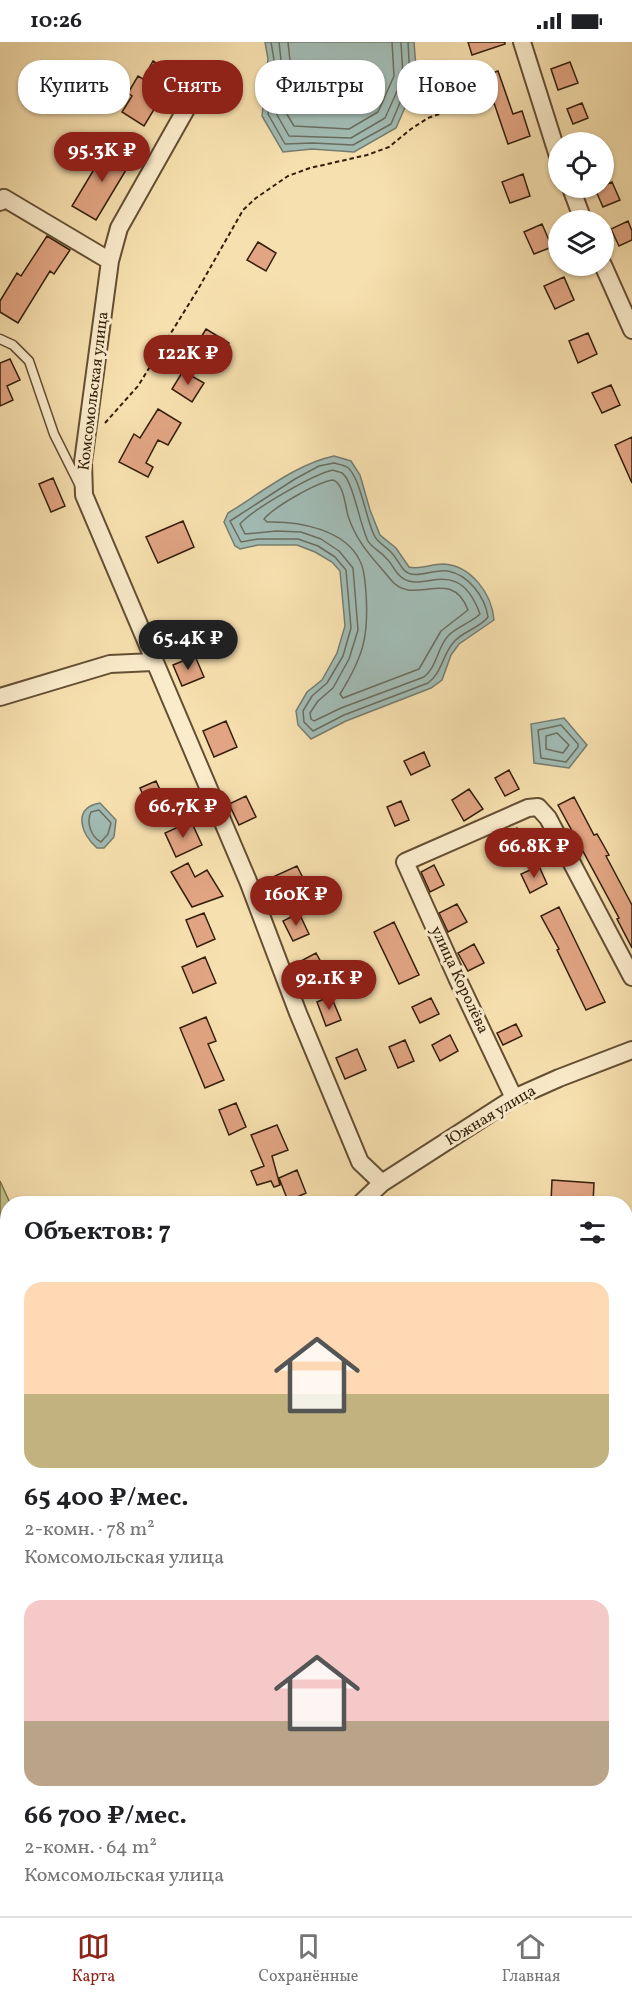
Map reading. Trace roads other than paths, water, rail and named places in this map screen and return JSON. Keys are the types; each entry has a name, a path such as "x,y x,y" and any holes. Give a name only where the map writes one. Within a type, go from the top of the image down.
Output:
{"street":[{"path":"522,42 550,132"},
{"name":"Комсомольская улица","path":"183,114 119,228 110,261 83,462 84,495 248,881 298,1013 360,1162 382,1183"},
{"path":"0,201 4,198 110,261"},
{"path":"608,276 632,330"},
{"path":"0,697 110,664 153,662"},
{"name":"улица Королёва","path":"514,1098 405,862 528,808 538,807 548,818 632,977"},
{"name":"Южная улица","path":"368,1196 382,1183 514,1098 632,1050"}],"lane":[{"path":"0,339 13,345 29,361 54,434 84,495"}],"water":[{"path":"265,42 414,42 415,60 397,60 397,114 402,114 396,128 354,152 312,149 283,152 262,114 385,114 385,60 268,59"},
{"path":"334,456 351,461 360,475 380,535 396,548 409,567 443,564 471,575 489,600 494,620 459,644 451,655 442,680 431,688 346,721 311,739 298,725 296,711 307,692 322,680 337,653 345,626 340,571 332,562 297,545 258,545 240,549 235,546 224,522 228,513 292,472"},
{"path":"564,718 587,745 569,768 534,763 531,724"},
{"path":"100,803 116,820 114,837 104,848 97,848 91,842 82,822 85,810"}]}
